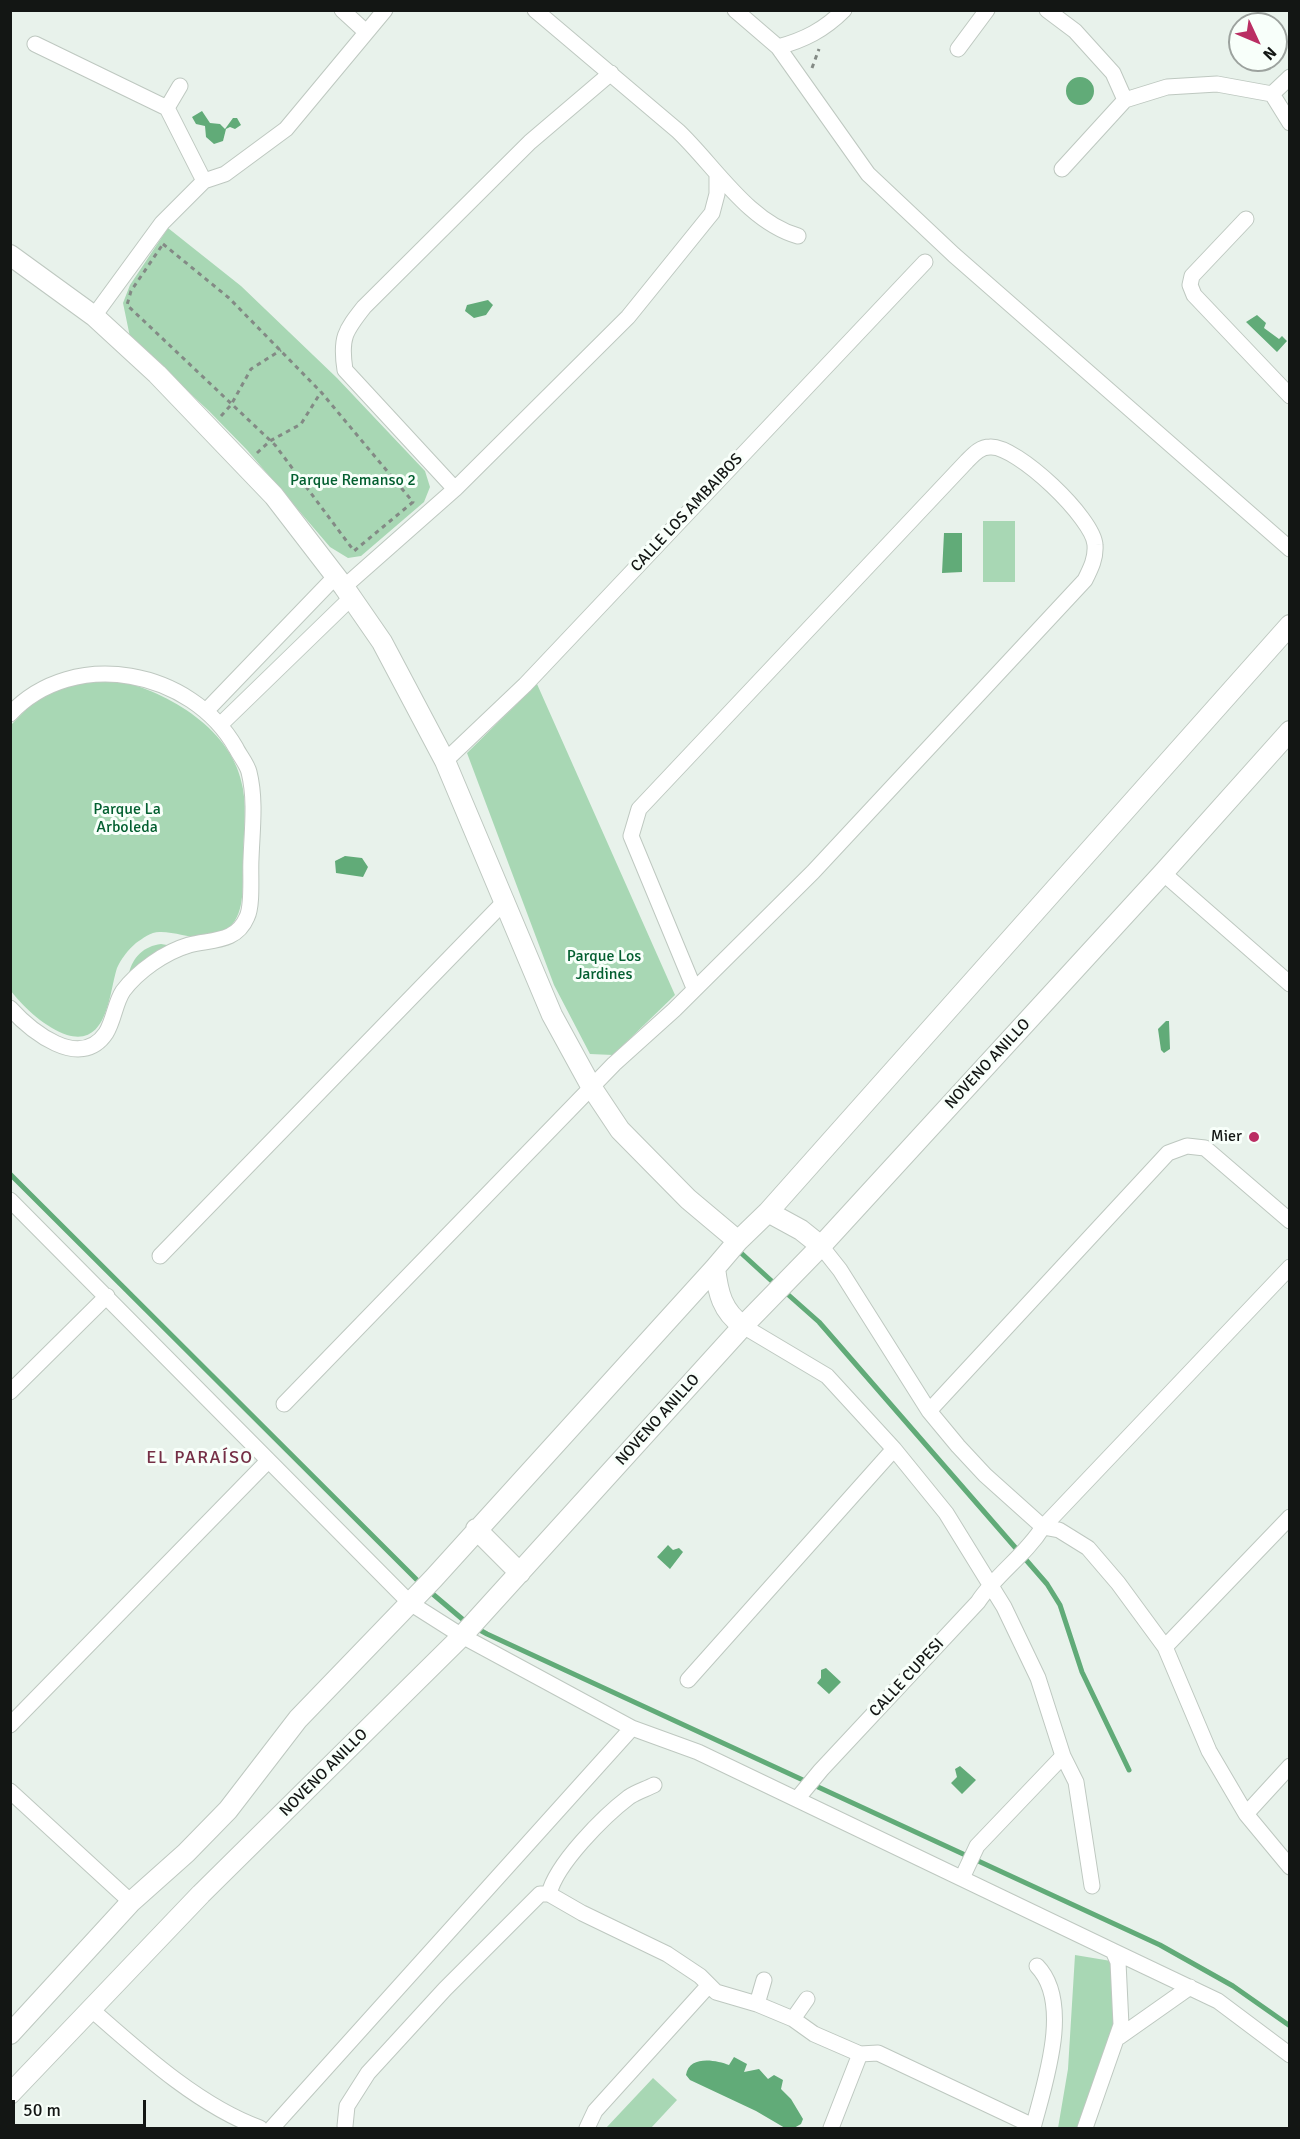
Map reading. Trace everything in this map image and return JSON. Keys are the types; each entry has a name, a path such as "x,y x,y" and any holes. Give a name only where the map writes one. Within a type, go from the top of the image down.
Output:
{"street":[{"path":"342,10 366,32"},
{"path":"94,316 162,223 204,180 225,174 286,129 385,10"},
{"path":"536,10 572,44 611,73 678,130 699,151 717,176 777,230 798,236"},
{"path":"735,10 778,47 868,174 954,255 1290,549"},
{"path":"778,47 804,40 831,23 844,10"},
{"path":"958,49 987,10"},
{"path":"1047,10 1075,31 1113,73 1125,100"},
{"path":"35,44 167,108 204,180"},
{"path":"455,489 345,370 342,349 345,332 364,307 522,150 611,73"},
{"path":"1272,94 1290,77"},
{"path":"1062,169 1125,100 1167,87 1218,84 1272,94 1290,123"},
{"path":"167,108 180,86"},
{"path":"206,711 455,489 628,317 712,213 717,194 717,176"},
{"path":"1246,219 1192,276 1190,285 1194,295 1290,396"},
{"path":"10,255 94,316 157,374 274,496 344,588 381,642 445,761 506,900 552,1015 592,1088 620,1130 688,1199 738,1241"},
{"name":"CALLE LOS AMBAIBOS","path":"445,761 525,685 925,262"},
{"path":"284,1404 592,1088 813,872 1084,580 1094,561 1095,542 1072,505 1023,461 1007,451 991,446 978,450 639,809 631,836 694,988"},
{"path":"220,725 344,588"},
{"path":"10,2034 131,1902 186,1853 228,1810 298,1719 420,1592 738,1241 768,1212 1290,625"},
{"path":"10,714 47,685 74,676 129,674 153,682 177,693 206,711 220,725 249,771 253,814 248,915 239,931 224,940 189,945 162,956 122,992 114,1020 104,1036 87,1047 66,1048 48,1041 25,1024 10,1008"},
{"name":"NOVENO ANILLO","path":"10,2094 201,1894 470,1627 743,1326 821,1246 1163,873 1290,731"},
{"path":"1163,873 1290,984"},
{"path":"160,1256 506,900"},
{"path":"929,1411 1168,1153 1187,1146 1205,1148 1290,1221"},
{"path":"10,1200 107,1296 267,1462 420,1592 470,1627 632,1728 698,1752 1190,1987 1218,2001 1290,2055"},
{"path":"768,1212 801,1230 821,1246 840,1270 929,1411 985,1475 1042,1527 1059,1530 1088,1548 1118,1583 1165,1647 1209,1751 1245,1814 1290,1867"},
{"name":"CALLE CUPESI","path":"797,1799 821,1770 978,1602 990,1584 1012,1567 1032,1545 1042,1527 1290,1267"},
{"path":"715,1268 721,1303 731,1317 827,1376 894,1449 946,1513 990,1584 1018,1632 1034,1668 1064,1756 1076,1782 1092,1886"},
{"path":"10,1392 107,1296"},
{"path":"688,1680 894,1449"},
{"path":"10,1725 267,1462"},
{"path":"1165,1647 1290,1517"},
{"path":"476,1529 520,1573"},
{"path":"272,2128 632,1728"},
{"path":"962,1878 977,1846 1064,1756"},
{"path":"1245,1814 1290,1766"},
{"path":"549,1894 552,1879 594,1831 630,1796 654,1785"},
{"path":"10,1791 131,1902"},
{"path":"345,2126 347,2106 368,2073 510,1922 540,1894 549,1894 582,1913 667,1954 716,1992 757,2004 793,2019 814,2034 860,2054 878,2053 1033,2127 1048,2072 1054,2023 1054,1995 1037,1966"},
{"path":"1085,2128 1119,2037 1121,2025 1118,1962 1113,1951"},
{"path":"757,2004 764,1980"},
{"path":"587,2128 595,2111 709,1985"},
{"path":"1119,2037 1190,1987"},
{"path":"793,2019 807,1999"},
{"path":"92,2010 143,2054 232,2118 260,2128"},
{"path":"831,2128 860,2054"}],"path":[{"path":"808,89 812,66 831,23"},
{"path":"163,244 229,298 280,350 321,392 413,502 354,551 270,441 127,305 131,291 163,244"},
{"path":"231,405 251,369 280,350"},
{"path":"270,441 301,424 321,392"}],"green space":[{"name":"Parque Remanso 2","path":"168,228 241,286 337,378 425,471 430,487 424,502 361,556 348,558 330,547 247,450 130,337 123,303 130,285"},
{"path":"983,521 1015,521 1015,582 983,582"},
{"name":"Parque La Arboleda","path":"116,680 157,694 177,704 213,732 227,749 237,768 244,798 242,896 239,913 235,920 230,927 214,937 158,932 136,943 117,968 99,1026 91,1033 81,1037 67,1035 51,1028 36,1017 11,991 11,725 39,696 76,684"},
{"name":"Parque Los Jardines","path":"537,684 675,995 613,1055 590,1054 554,985 467,753"},
{"path":"161,944 173,946 129,973 140,953 149,947"},
{"path":"1075,1955 1117,1962 1119,2025 1084,2128 1058,2128 1068,2069"},
{"path":"653,2078 677,2100 651,2128 606,2128"}],"shaded area":[{"path":"1080,77 1090,81 1094,91 1090,101 1080,105 1070,101 1066,91 1070,81"},
{"path":"202,111 210,123 220,124 225,129 233,118 237,118 241,125 235,129 230,127 226,129 223,141 214,144 206,137 205,126 196,124 192,117"},
{"path":"488,300 493,305 486,315 474,318 465,311 467,305"},
{"path":"1257,315 1266,323 1264,328 1279,339 1282,336 1287,341 1277,352 1246,322"},
{"path":"944,533 962,533 962,572 942,573"},
{"path":"345,856 362,858 368,867 363,877 336,873 335,861"},
{"path":"1169,1021 1170,1049 1164,1053 1161,1050 1158,1029"},
{"path":"668,1545 673,1550 679,1548 683,1552 670,1569 657,1557"},
{"path":"826,1668 841,1682 829,1694 817,1683 821,1678 821,1670"},
{"path":"960,1766 976,1780 962,1794 951,1783 957,1777 955,1769"},
{"path":"734,2057 747,2064 744,2072 759,2069 768,2079 774,2075 783,2080 781,2089 791,2099 803,2119 801,2124 794,2128 785,2128 756,2111 690,2080 686,2075 692,2064 697,2062 710,2061 729,2065"}],"waterway":[{"path":"10,1174 421,1584"},
{"path":"740,1252 776,1285"},
{"path":"784,1291 819,1322 1047,1584 1060,1605 1082,1672 1129,1770"},
{"path":"428,1590 467,1623 487,1634 1160,1945 1233,1986 1290,2026"}],"place":[{"name":"Mier","path":"1254,1137"}],"district":[{"name":"EL PARAÍSO","path":"200,1458"}]}
